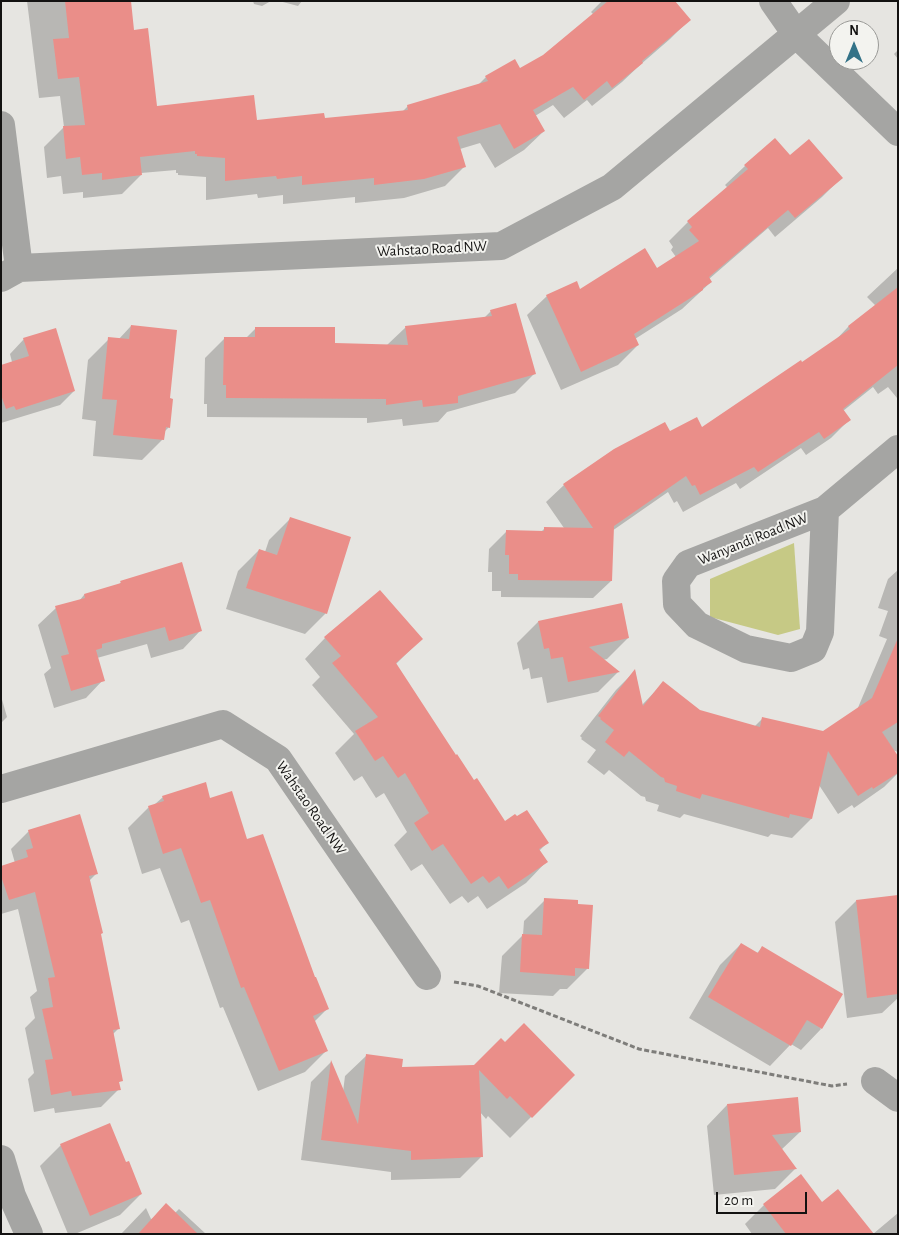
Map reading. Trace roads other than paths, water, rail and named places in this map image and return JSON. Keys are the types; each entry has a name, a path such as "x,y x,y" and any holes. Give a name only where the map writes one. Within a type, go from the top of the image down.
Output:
{"street":[{"path":"773,1 796,34 898,132"},
{"name":"Wahstao Road NW","path":"10,273 501,246 612,187 836,1"},
{"path":"1,125 10,273"},
{"name":"Wanyandi Road NW","path":"826,510 820,632 813,650 790,658 746,650 697,625 677,604 676,581 688,564 826,510 898,449"},
{"name":"Wahstao Road NW","path":"1,789 222,724 278,759 427,976"},
{"path":"875,1080 898,1098"},
{"path":"1,1159 7,1198 30,1234"}]}
